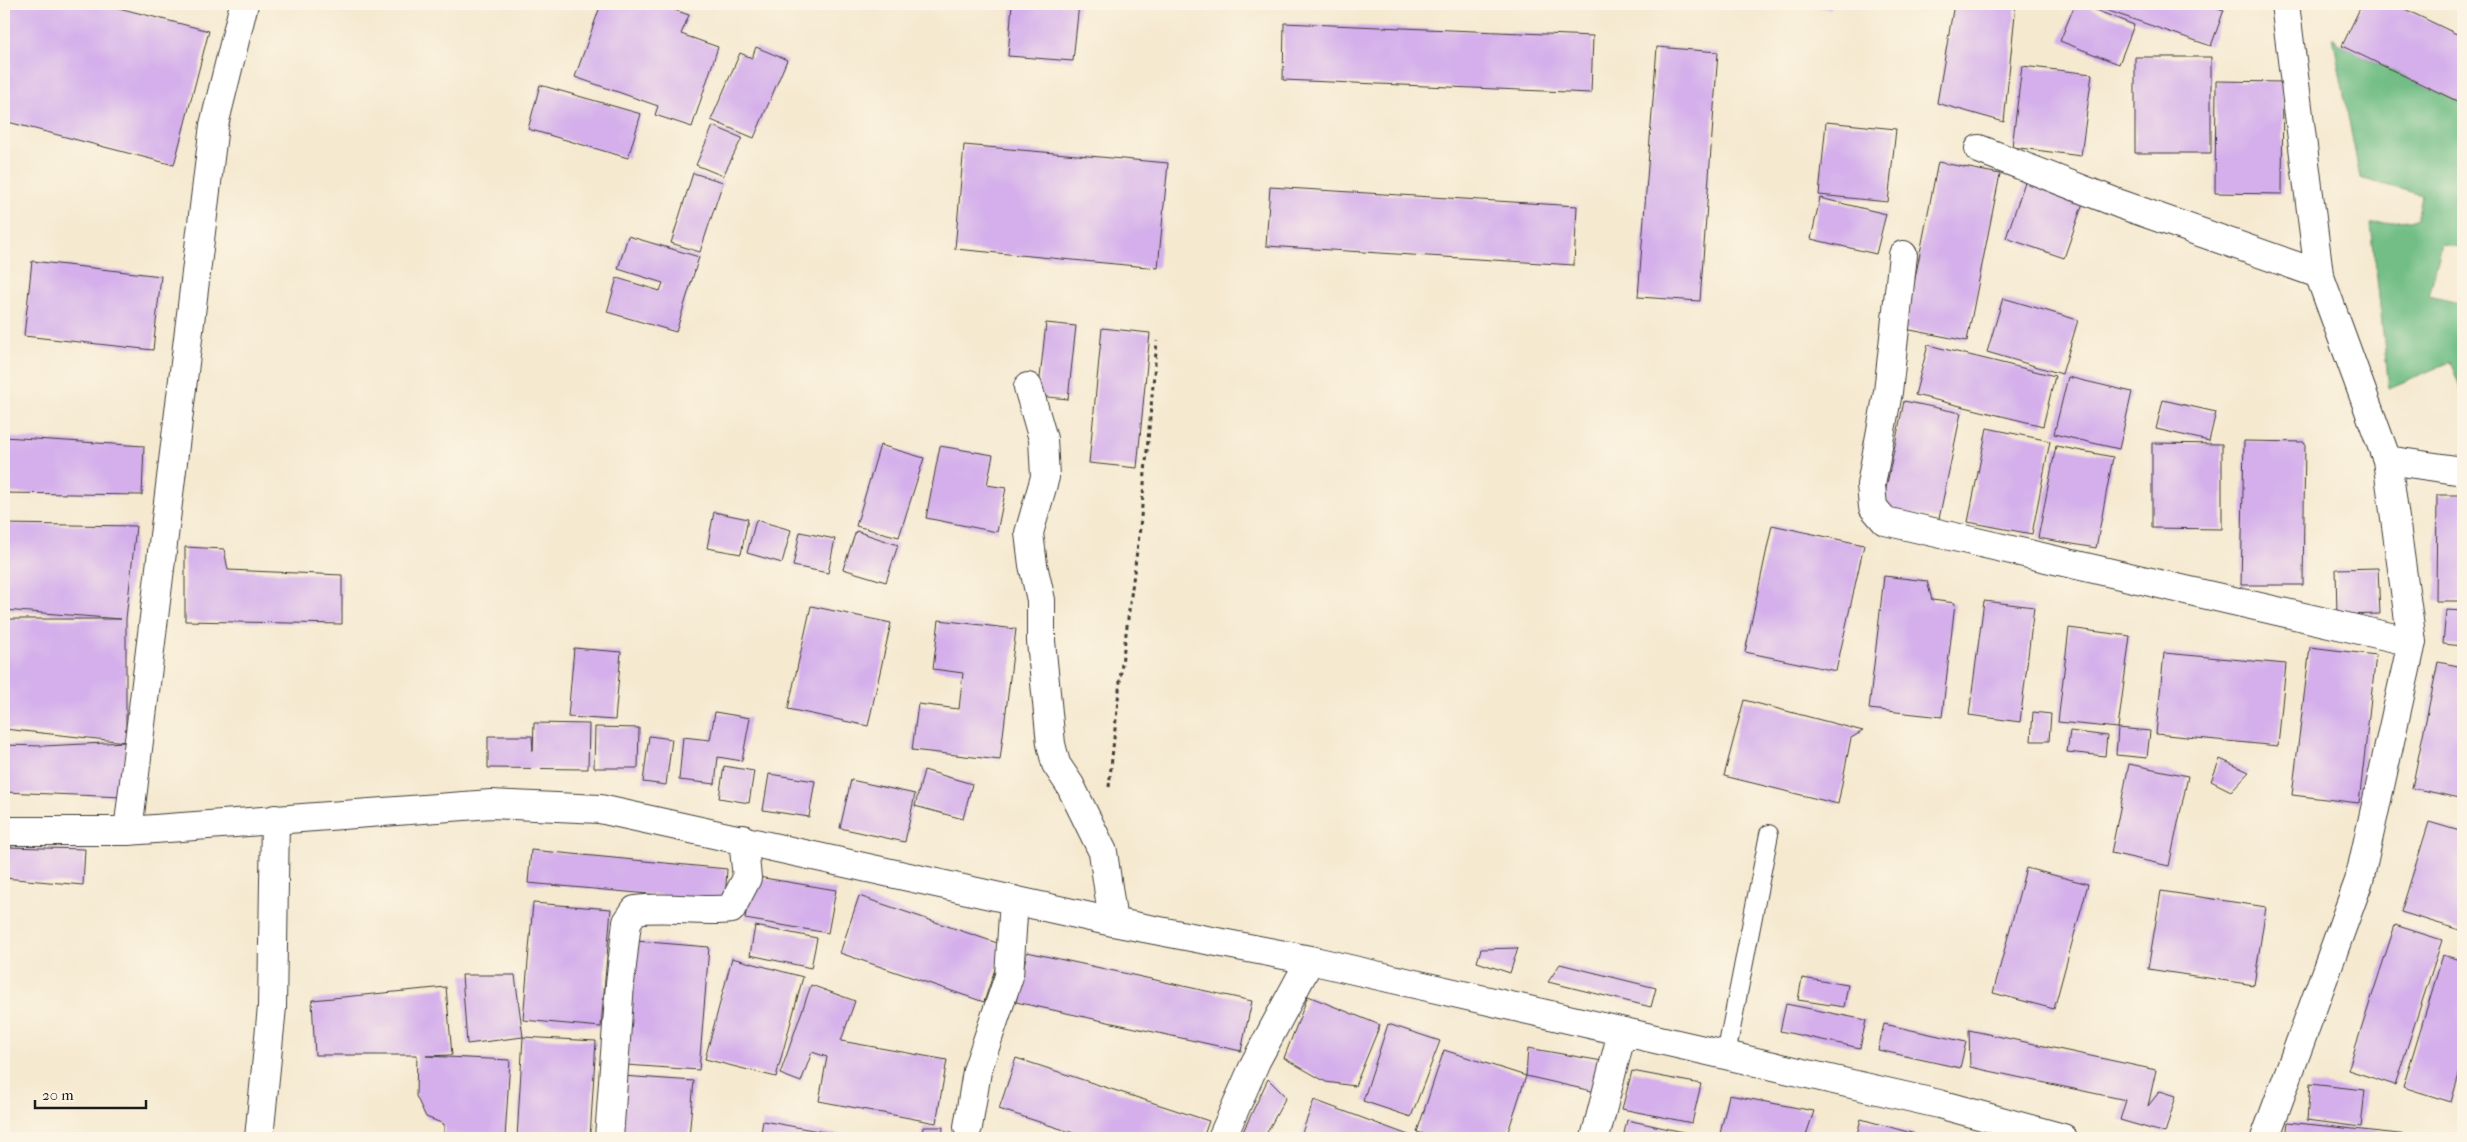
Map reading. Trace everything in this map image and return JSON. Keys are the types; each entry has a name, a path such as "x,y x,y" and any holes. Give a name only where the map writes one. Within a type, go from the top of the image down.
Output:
{"street":[{"path":"128,831 214,125 244,4"},
{"path":"2265,1138 2359,881 2412,642 2387,460 2319,274 2285,4"},
{"path":"1979,149 2120,204 2319,274"},
{"path":"1903,255 1888,392 1871,485 1873,507 1885,521 2412,642"},
{"path":"1028,387 1043,439 1045,477 1029,533 1033,564 1041,600 1041,641 1051,744 1056,764 1070,785 1103,852 1113,922"},
{"path":"2387,460 2463,471"},
{"path":"4,831 128,831 491,804 600,809 1113,922 1310,960 1939,1104 2063,1138"},
{"path":"259,1138 272,1008 275,819"},
{"path":"609,1138 620,983 627,922 635,910 658,906 712,911 731,909 747,878 743,839"},
{"path":"968,1126 977,1071 1009,976 1014,900"},
{"path":"1222,1138 1256,1062 1310,960"},
{"path":"1595,1138 1622,1032"}],"lane":[{"path":"1726,1055 1769,834"}],"path":[{"path":"1109,795 1121,671 1140,528 1157,341"}],"green space":[{"path":"2333,37 2342,46 2463,104 2463,248 2442,244 2429,296 2463,304 2463,394 2450,362 2389,388 2371,224 2417,219 2422,195 2360,178"}],"building":[{"path":"6,4 103,4 209,31 174,165 4,121 4,12"},
{"path":"601,4 657,4 689,15 681,34 718,47 692,127 655,115 658,106 575,77"},
{"path":"1012,4 1079,4 1073,61 1008,56"},
{"path":"1804,4 1831,4 1830,9"},
{"path":"1954,4 2016,4 2004,122 1937,103"},
{"path":"2075,4 2080,4 2134,25 2119,64 2060,41"},
{"path":"2095,4 2205,4 2224,10 2211,46 2094,6"},
{"path":"2362,4 2394,4 2463,37 2463,104 2342,46"},
{"path":"1284,23 1593,36 1591,93 1283,80"},
{"path":"756,47 787,60 754,138 711,120 740,53 752,58"},
{"path":"1657,47 1718,52 1700,301 1638,297"},
{"path":"2135,57 2211,57 2211,153 2135,153"},
{"path":"2022,66 2092,74 2081,156 2012,147"},
{"path":"2216,81 2283,82 2282,194 2215,193"},
{"path":"540,85 641,114 628,158 528,129"},
{"path":"1826,122 1896,129 1888,202 1819,195"},
{"path":"713,126 742,138 723,176 696,165"},
{"path":"964,145 1168,163 1158,268 955,249"},
{"path":"1938,162 2000,174 1967,341 1905,329"},
{"path":"693,173 723,182 700,252 671,243"},
{"path":"2026,179 2084,200 2064,258 2006,238"},
{"path":"4,183 8,183 5,227 4,227"},
{"path":"1270,187 1577,206 1574,265 1266,246"},
{"path":"1820,198 1886,214 1876,254 1811,239"},
{"path":"628,236 699,257 676,332 607,312 617,278 660,291 663,283 618,269"},
{"path":"32,261 161,276 153,350 24,336"},
{"path":"2003,298 2078,320 2062,374 1987,352"},
{"path":"1046,323 1076,326 1068,399 1038,396"},
{"path":"1102,328 1150,333 1137,468 1089,463"},
{"path":"1928,345 2055,376 2043,426 1915,395"},
{"path":"2068,377 2132,392 2119,449 2054,434"},
{"path":"2163,400 2216,412 2209,441 2156,429"},
{"path":"1904,401 1961,413 1939,519 1882,508"},
{"path":"1987,428 2050,441 2032,534 1968,522"},
{"path":"4,437 144,446 142,495 4,493"},
{"path":"2244,441 2305,442 2303,585 2241,585"},
{"path":"2152,443 2222,444 2222,529 2152,528"},
{"path":"880,445 924,458 899,537 856,526"},
{"path":"940,446 993,455 987,485 1006,488 997,532 926,518"},
{"path":"2056,446 2113,457 2096,548 2038,538"},
{"path":"2437,495 2463,495 2463,601 2436,601"},
{"path":"714,512 748,519 741,554 707,548"},
{"path":"756,520 791,530 782,563 747,553"},
{"path":"4,524 136,526 126,619 126,742 4,729 4,619 121,619 4,610"},
{"path":"1772,525 1864,545 1836,671 1745,652"},
{"path":"856,531 898,545 886,582 843,569"},
{"path":"800,532 835,539 828,573 793,566"},
{"path":"185,547 224,549 228,570 342,575 342,624 185,621"},
{"path":"2378,568 2380,614 2337,615 2336,569"},
{"path":"1884,576 1927,581 1932,600 1955,603 1942,717 1869,709"},
{"path":"1984,601 2034,607 2020,722 1969,715"},
{"path":"811,606 891,623 868,726 788,709"},
{"path":"2446,610 2463,611 2463,646 2443,644"},
{"path":"939,620 1016,629 1000,760 912,750 918,704 959,709 963,673 933,669"},
{"path":"2069,628 2130,636 2118,728 2058,722"},
{"path":"2310,647 2376,655 2359,803 2292,795"},
{"path":"574,648 621,652 615,720 568,717"},
{"path":"2164,653 2286,664 2278,746 2156,734"},
{"path":"2438,662 2463,667 2463,781 2460,798 2412,788"},
{"path":"1744,700 1863,731 1851,738 1838,804 1724,776"},
{"path":"715,712 750,718 742,761 718,757 715,784 679,780 683,737 710,740"},
{"path":"2033,712 2051,714 2049,741 2031,741"},
{"path":"534,723 589,724 588,769 488,768 488,736 532,736 533,751"},
{"path":"595,727 639,728 638,768 594,768"},
{"path":"2118,728 2150,731 2147,758 2116,755"},
{"path":"2070,731 2107,736 2105,756 2067,752"},
{"path":"649,736 672,739 666,785 643,782"},
{"path":"126,742 123,797 4,792 4,745 43,746"},
{"path":"2220,759 2249,772 2231,791 2211,781"},
{"path":"2129,764 2188,776 2169,866 2111,853"},
{"path":"724,766 754,771 749,803 719,798"},
{"path":"924,770 972,784 963,819 915,806"},
{"path":"769,774 815,781 809,817 763,810"},
{"path":"851,780 915,794 905,842 840,828"},
{"path":"2429,822 2463,832 2463,931 2401,912"},
{"path":"4,847 85,849 83,885 4,878"},
{"path":"531,850 727,869 725,901 528,883"},
{"path":"2026,868 2088,884 2054,1009 1993,993"},
{"path":"752,876 836,890 828,933 745,919"},
{"path":"2161,891 2266,907 2254,985 2148,969"},
{"path":"859,896 1003,945 984,1002 840,953"},
{"path":"533,903 611,909 601,1027 523,1020"},
{"path":"2395,925 2442,940 2395,1085 2348,1070"},
{"path":"755,926 817,938 811,968 750,955"},
{"path":"636,941 709,947 699,1070 626,1065"},
{"path":"1518,948 1510,973 1477,962 1481,949"},
{"path":"1027,952 1252,1001 1241,1051 1016,1002"},
{"path":"2443,955 2463,961 2463,1061 2451,1102 2403,1087"},
{"path":"732,958 803,977 776,1077 705,1059"},
{"path":"1560,964 1656,988 1651,1007 1548,982"},
{"path":"462,975 515,975 523,1037 467,1044"},
{"path":"1802,978 1848,985 1844,1007 1798,1000"},
{"path":"811,985 855,1001 841,1041 947,1060 936,1123 819,1101 827,1057 812,1052 801,1082 780,1074"},
{"path":"446,987 452,1055 426,1056 510,1060 505,1138 444,1138 444,1124 426,1117 416,1096 417,1055 315,1055 312,1000"},
{"path":"1308,996 1380,1025 1355,1086 1326,1082 1284,1058"},
{"path":"1786,1004 1866,1020 1860,1048 1780,1031"},
{"path":"1388,1024 1440,1041 1411,1117 1363,1101"},
{"path":"1884,1024 1966,1042 1960,1068 1878,1050"},
{"path":"1969,1030 2156,1070 2148,1106 2160,1091 2176,1096 2165,1133 2120,1120 2126,1100 1970,1067"},
{"path":"523,1037 596,1041 590,1138 517,1138"},
{"path":"1528,1048 1602,1061 1596,1092 1526,1076"},
{"path":"1444,1050 1526,1076 1506,1138 1437,1138 1417,1132"},
{"path":"1016,1058 1209,1121 1203,1138 1089,1138 999,1109"},
{"path":"1632,1071 1701,1084 1692,1123 1622,1109"},
{"path":"622,1076 694,1081 689,1138 617,1138"},
{"path":"1268,1079 1286,1097 1264,1138 1240,1138"},
{"path":"2310,1084 2365,1090 2361,1127 2307,1120"},
{"path":"1729,1095 1814,1111 1805,1138 1719,1138"},
{"path":"1314,1100 1411,1136 1410,1138 1300,1138"},
{"path":"1861,1119 1915,1134 1914,1138 1856,1138"},
{"path":"1627,1120 1688,1133 1686,1138 1623,1138"},
{"path":"763,1121 846,1136 845,1138 760,1138"},
{"path":"2288,1122 2427,1137 2427,1138 2286,1138"},
{"path":"923,1127 943,1127 942,1138 922,1138"}]}
